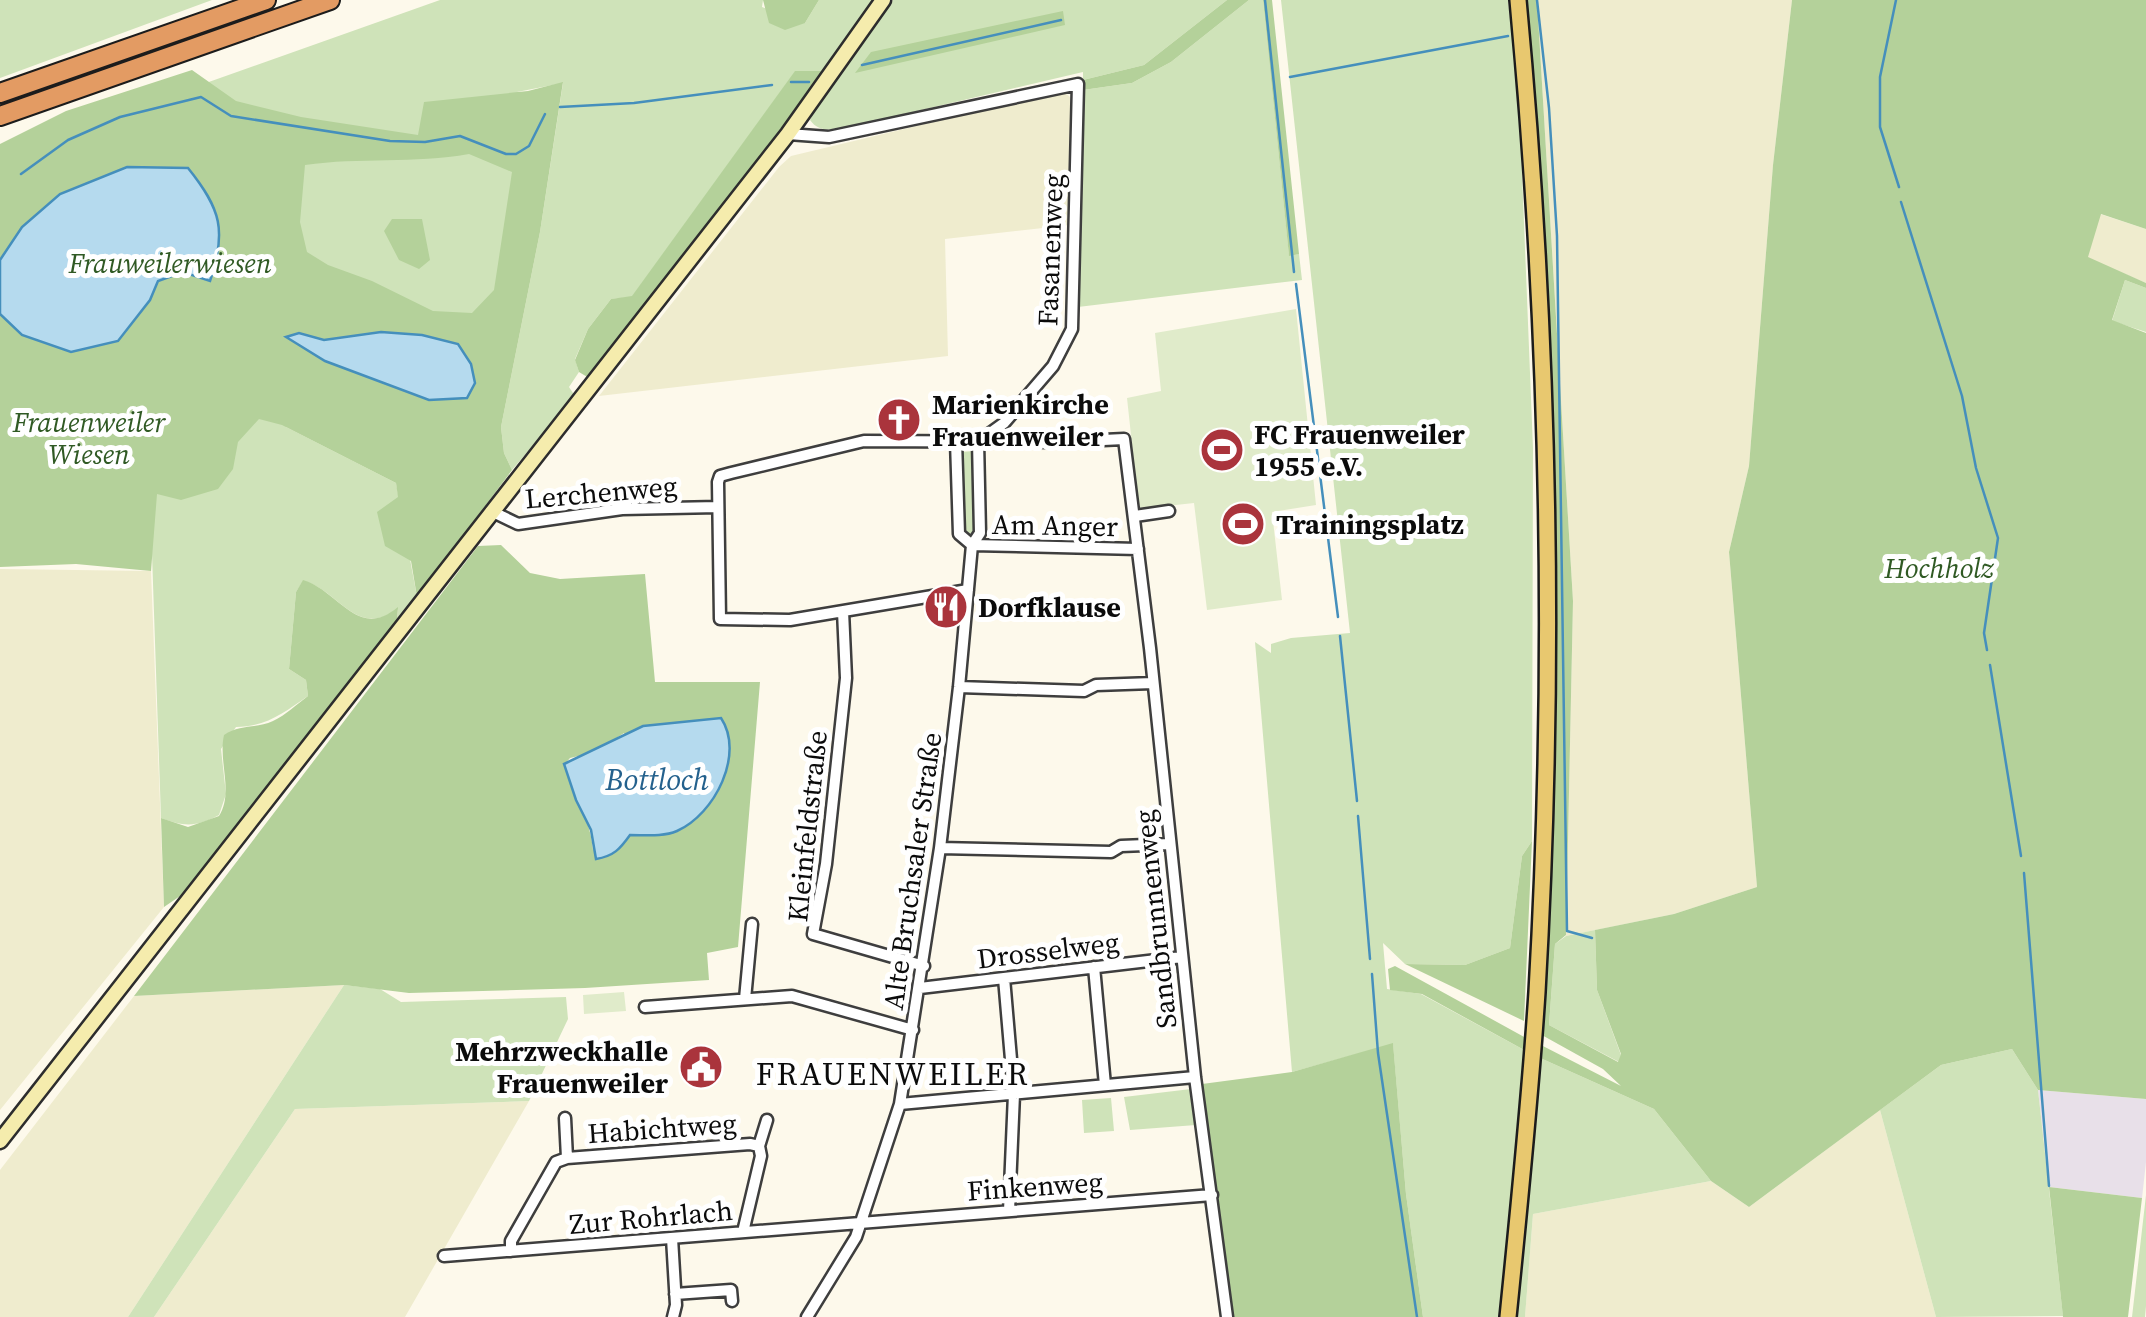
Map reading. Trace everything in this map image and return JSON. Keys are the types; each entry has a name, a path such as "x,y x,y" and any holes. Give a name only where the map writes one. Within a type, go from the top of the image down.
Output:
{"highway":[{"path":"0,93 266,0"},
{"path":"0,116 330,0"}],"main road":[{"path":"0,1140 788,134 883,0"},
{"path":"1508,1317 1537,992 1547,596 1537,242 1518,0"}],"street":[{"name":"Fasanenweg","path":"788,134 829,137 1078,84 1072,329 1053,366 1004,423 978,441"},
{"name":"Sandbrunnenweg","path":"978,441 1124,439 1195,1077 1227,1317"},
{"path":"968,590 769,622 720,619 718,482 720,476 864,441 978,441"},
{"path":"956,441 960,534 972,546"},
{"name":"Alte Bruchsaler Straße","path":"807,1317 834,1276 861,1222 900,1104 940,848 960,688 972,546 980,532 978,441"},
{"name":"Lerchenweg","path":"491,511 518,524 622,510 718,507"},
{"path":"1135,516 1169,510"},
{"name":"Am Anger","path":"972,546 1138,549"},
{"name":"Kleinfeldstraße","path":"843,611 846,678 826,864 813,934 924,966"},
{"path":"960,688 1084,691 1096,685 1153,683"},
{"path":"940,848 1111,852 1121,846 1170,844"},
{"path":"746,1000 752,924"},
{"name":"Drosselweg","path":"920,988 1182,957"},
{"path":"1094,967 1105,1085"},
{"path":"1004,978 1014,1094 1009,1211"},
{"path":"646,1007 802,998 913,1030"},
{"path":"900,1104 1195,1077"},
{"name":"Habichtweg","path":"565,1118 567,1158"},
{"name":"Habichtweg","path":"743,1232 767,1120"},
{"name":"Habichtweg","path":"511,1251 511,1240 556,1162 567,1158 760,1146"},
{"name":"Finkenweg","path":"861,1222 1212,1195"},
{"name":"Zur Rohrlach","path":"444,1256 861,1222"},
{"path":"672,1238 676,1294 673,1317"},
{"path":"676,1294 731,1290 732,1301"}],"shaded area":[{"path":"1537,0 1792,0 1773,165 1749,466 1729,552 1757,887 1674,914 1566,936 1573,601"},
{"path":"1063,91 1070,97 1070,225 945,239 948,356 599,396 791,156"},
{"path":"2100,214 2146,229 2146,283 2087,258"},
{"path":"0,569 151,571 164,907 0,1110"},
{"path":"344,985 128,1317 0,1317 0,1170 134,996"},
{"path":"2038,1090 2146,1099 2142,1198 2049,1187"},
{"path":"529,1101 405,1317 154,1317 295,1109"},
{"path":"1880,1110 1936,1317 1525,1317 1533,1214 1711,1181 1749,1207"}],"green space":[{"path":"0,0 212,0 0,78"},
{"name":"Frauweilerwiesen","path":"440,0 763,0 762,7 805,23 819,0 877,0 827,71 795,72 632,297 611,299 588,329 575,359 579,372 569,387 575,396 512,470 504,453 501,427 540,232 563,83 517,92 546,92 495,386 286,427 396,483 417,597 397,622 398,609 370,619 348,610 303,581 296,592 289,669 306,680 308,696 266,721 236,727 221,749 226,794 219,815 197,824 169,821 161,818 152,554 0,551 0,156"},
{"path":"763,0 819,0 805,23 785,30 769,23"},
{"path":"893,0 1227,0 1144,65 1083,80 1083,72 849,127 818,127 810,120 814,112"},
{"path":"1227,0 1249,0 1171,62 1132,83 1083,90 1083,80 1144,65"},
{"path":"1249,0 1263,0 1289,255 1299,254 1302,280 1078,307 1083,90 1132,83 1171,62"},
{"path":"1263,0 1272,0 1299,254 1289,256"},
{"path":"1281,0 1508,0 1519,98 1533,448 1532,841 1522,856 1510,948 1465,965 1405,964 1383,943 1387,989 1421,994 1526,1051 1500,1317 1423,1317 1406,1194 1393,1044 1292,1072 1255,642 1271,653 1271,644 1291,638 1350,633"},
{"name":"Hochholz","path":"1526,0 1537,0 1573,601 1566,935 1555,944 1549,1025 1618,1062 1621,1054 1597,990 1595,930 1674,914 1757,887 1729,552 1749,466 1773,165 1792,0 2146,0 2146,229 2101,214 2088,257 2146,283 2146,288 2125,280 2112,320 2146,333 2146,1099 2038,1090 2012,1049 1941,1065 1749,1207 1711,1181 1654,1109 1538,1057 1539,1044 1621,1086 1603,1069 1540,1034 1553,776 1554,517 1545,258"},
{"path":"1063,11 1065,25 855,73 871,52"},
{"name":"Frauenweiler Wiesen","path":"192,70 236,101 301,117 418,135 424,102 528,91 563,82 540,232 501,427 504,453 512,470 417,597 411,561 385,546 377,512 398,497 396,483 282,425 259,419 238,442 233,469 218,489 181,500 157,494 151,571 76,564 0,567 0,314 22,335 150,300 158,281 219,254 22,227 0,260 0,144 66,111","holes":["469,154 512,172 494,290 472,313 433,311 307,252 300,222 305,165","299,333 324,340 422,335 458,344 471,364 467,398 429,400 383,380"]},
{"path":"795,71 827,71 589,378 579,372 575,360 588,329 611,299 632,296"},
{"path":"392,219 422,219 430,260 419,269 399,260 384,231"},
{"path":"2125,280 2146,288 2146,332 2112,321"},
{"name":"FC Frauenweiler 1955 e.V.","path":"1296,309 1316,505 1272,512 1282,600 1207,610 1194,503 1139,509 1127,398 1161,391 1155,333"},
{"path":"974,451 977,533 963,534 961,452"},
{"path":"501,545 530,573 560,579 645,574 655,682 760,682 738,947 707,953 709,980 409,993 344,985 134,996 478,546","holes":["624,733 665,835 630,835 593,850 585,817 564,765 570,758 595,752"]},
{"path":"303,580 360,616 384,616 398,607 397,622 183,894 164,907 161,818 188,827 219,816 226,787 224,735 273,721 308,696 306,680 289,669 296,592"},
{"path":"1532,841 1524,1021 1405,964 1465,965 1510,948 1522,856"},
{"path":"1595,930 1597,990 1621,1055 1619,1062 1549,1025 1555,944 1566,936"},
{"path":"1395,966 1528,1039 1526,1051 1422,994 1390,990 1388,969"},
{"path":"344,985 380,989 401,1002 566,997 568,1019 529,1101 295,1109 154,1317 128,1317"},
{"path":"624,992 626,1011 584,1014 583,995"},
{"path":"1393,1043 1406,1194 1423,1317 1233,1317 1202,1084 1292,1072"},
{"path":"2012,1049 2038,1090 2063,1316 1936,1317 1880,1110 1941,1065"},
{"path":"1538,1057 1654,1109 1711,1181 1533,1214 1525,1317 1514,1317"},
{"path":"1191,1089 1196,1125 1130,1130 1124,1097"},
{"path":"1111,1098 1114,1131 1084,1133 1082,1100"},
{"path":"2049,1187 2142,1198 2128,1317 2063,1317"},
{"path":"2146,1195 2145,1317 2132,1317"}],"water":[{"path":"127,167 188,168 199,183 218,221 218,248 210,281 183,272 158,281 150,300 118,341 71,352 22,335 0,314 0,260 22,227 60,194"},
{"path":"381,332 422,335 458,344 471,364 475,383 467,398 429,400 325,361 286,337 299,333 324,340"},
{"name":"Bottloch","path":"721,718 728,732 728,765 703,811 672,833 630,835 616,851 596,859 591,830 564,764 643,726"}],"waterway":[{"path":"1265,0 1294,272"},
{"path":"1537,0 1557,236 1567,931 1592,938"},
{"path":"1896,0 1880,77 1880,127 1899,187"},
{"path":"862,65 1061,20"},
{"path":"1290,77 1508,36"},
{"path":"791,82 809,82"},
{"path":"560,107 634,103 772,85"},
{"path":"21,174 68,140 120,117 201,97 231,116 390,141 425,142 460,136 506,154 516,154 529,146 545,114"},
{"path":"1901,202 1962,396 1976,468 1998,538 1984,633 1987,650"},
{"path":"1296,284 1338,617"},
{"path":"1340,636 1357,801"},
{"path":"1990,665 2021,856"},
{"path":"1358,816 1370,959"},
{"path":"2024,873 2049,1186"},
{"path":"1372,974 1378,1053 1417,1317"}],"place":[{"name":"Marienkirche Frauenweiler","path":"899,420"},
{"name":"FC Frauenweiler 1955 e.V.","path":"1222,450"},
{"name":"Trainingsplatz","path":"1243,524"},
{"name":"Dorfklause","path":"946,607"},
{"name":"Mehrzweckhalle Frauenweiler","path":"701,1067"}],"district":[{"name":"FRAUENWEILER","path":"893,1074"}]}
